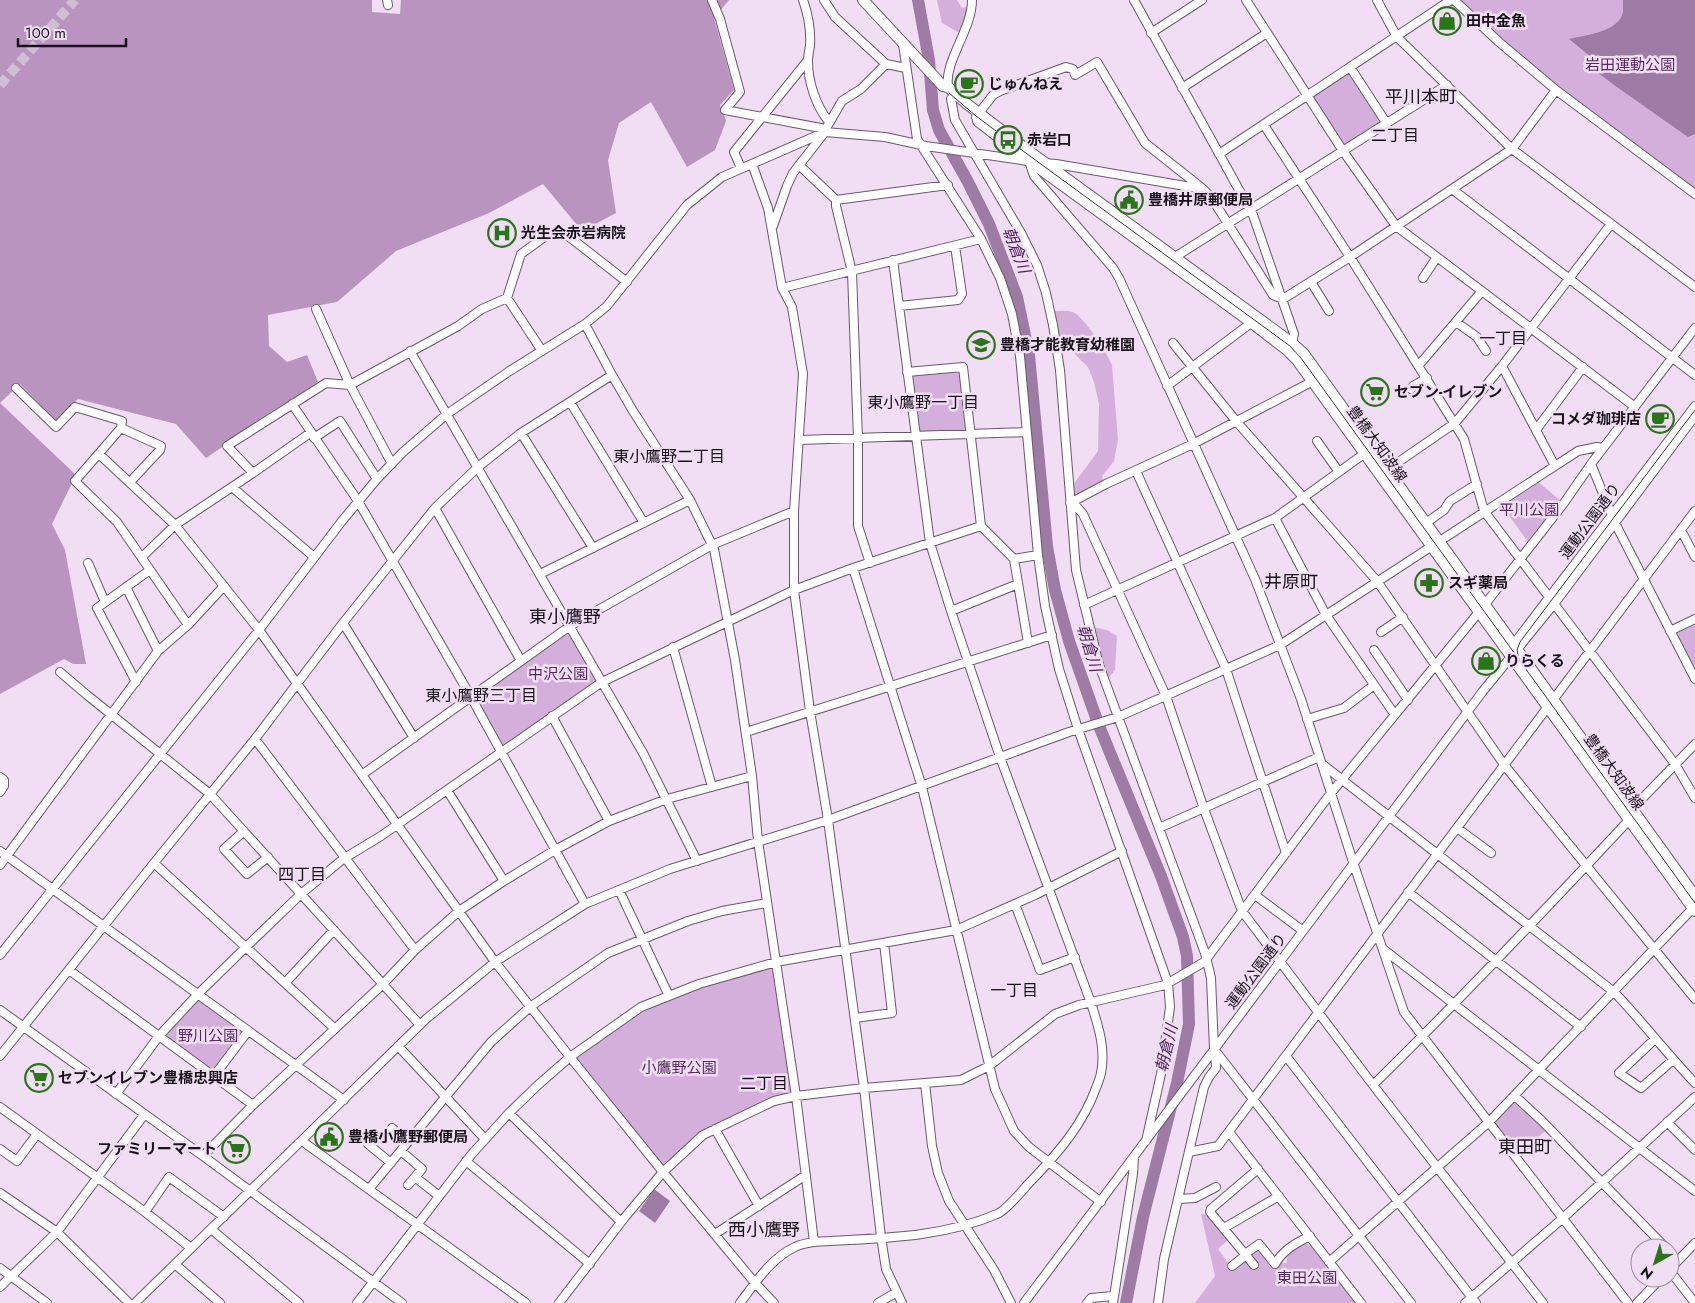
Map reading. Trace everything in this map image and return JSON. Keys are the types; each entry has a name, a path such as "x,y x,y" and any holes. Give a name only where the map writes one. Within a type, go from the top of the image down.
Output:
{"main road":[{"name":"豊橋大知波線","path":"863,0 905,46 976,116 1029,161 1290,346 1317,379 1482,609 1514,650 1631,814 1694,908"},
{"name":"豊橋大知波線","path":"946,86 944,92 951,99 1047,164 1175,257 1255,320"},
{"name":"豊橋大知波線","path":"1384,472 1426,523 1435,543"},
{"name":"豊橋大知波線","path":"1631,814 1695,896"}],"street":[{"path":"712,0 720,19 740,92 725,110 924,145 1056,164 1203,189"},
{"path":"803,0 809,26 808,60 810,78 827,128"},
{"path":"824,0 835,17 886,64 906,68"},
{"path":"946,86 946,77 968,23 972,0"},
{"path":"1134,0 1251,210 1294,334 1290,346"},
{"path":"1151,33 1190,3 1202,0"},
{"path":"1246,0 1343,151 1396,226 1635,408"},
{"path":"1377,0 1397,37 1512,149 1695,287"},
{"path":"1219,154 1452,0 1556,90 1695,194"},
{"path":"1182,88 1267,33"},
{"path":"905,46 906,68 917,138 924,145 981,239 1000,278 1012,314 1020,356 1038,555 1045,606 1059,669 1170,982 1170,1007 1162,1065 1146,1141"},
{"path":"741,168 734,152 808,60"},
{"path":"976,116 993,95 1000,91 1066,67 1073,69 1075,75 1097,62 1145,143 1211,197 1273,295 1283,299"},
{"path":"772,228 786,186 799,165 827,128 842,101 861,89 886,64"},
{"path":"1350,67 1387,124"},
{"path":"1175,257 1447,86"},
{"path":"1283,299 1350,257 1512,149 1556,90"},
{"path":"951,99 955,120 1022,233 1046,293 1060,370 1076,570 1084,605 1099,665 1159,828 1211,978 1216,1068 1204,1087 1164,1259 1158,1303"},
{"path":"1264,124 1455,423 1464,439 1484,512 1675,764 1695,798"},
{"path":"0,956 259,630 358,501 403,452 447,414 586,324 607,306 687,205 722,177 827,128"},
{"path":"1029,161 1034,176 1113,268 1255,579 1307,718 1404,1012 1628,1303"},
{"path":"752,164 768,208 782,288 792,307 803,374 794,511 794,590 846,950 881,1237 886,1269 902,1303"},
{"path":"799,165 836,200 852,272 858,439 858,526 870,563"},
{"path":"836,200 948,185"},
{"path":"1452,189 1695,375"},
{"path":"1384,472 1455,423 1502,366 1611,224"},
{"path":"254,473 227,446 326,383 350,385 458,326 482,309 507,298 521,254 547,235 555,232 567,235 627,282"},
{"path":"782,288 981,239"},
{"path":"899,306 958,300 962,294 955,246"},
{"path":"1423,278 1438,257"},
{"path":"740,1303 767,1268 781,1255 796,1246 814,1242 934,1233 965,1226 999,1213 1048,1163 1076,1129 1090,1104 1101,1073 1102,1048 1099,1028 1091,1003 1000,757 930,543 893,260"},
{"path":"1311,282 1329,311"},
{"path":"1419,365 1482,292"},
{"path":"507,298 542,351"},
{"path":"316,309 350,385 392,464"},
{"path":"1167,386 1255,320"},
{"path":"1456,322 1476,336 1486,351"},
{"path":"586,324 612,376 690,500 712,546 746,732 758,841 796,1096 814,1242"},
{"path":"560,1303 621,1222 663,1172 702,1135 774,1102 796,1096 961,1080 989,1066 1054,1014 1170,982 1205,960 1342,780 1520,560 1695,328"},
{"path":"1174,343 1236,422 1377,581 1505,766 1695,999"},
{"path":"410,351 668,799 697,861"},
{"path":"908,372 963,366 981,526 1014,559 1028,643"},
{"path":"1502,366 1555,466"},
{"path":"1536,430 1583,367"},
{"path":"0,1056 154,862 255,739 343,623 435,508 478,467 521,433 612,376"},
{"path":"1411,389 1427,378"},
{"path":"1070,503 1106,484 1136,472 1193,444 1317,379"},
{"path":"16,388 56,427 75,406 122,421 121,428 75,481 117,522 188,625"},
{"path":"570,402 644,523"},
{"path":"292,404 358,501 471,697 585,904"},
{"name":"運動公園通り","path":"1551,601 1615,523 1691,418 1695,406"},
{"path":"1691,418 1695,431"},
{"name":"運動公園通り","path":"1024,1303 1390,817 1551,601 1612,515 1691,418"},
{"path":"142,557 175,525 312,435 340,421 377,479"},
{"path":"121,428 161,446 160,450 130,482"},
{"path":"800,440 1027,432"},
{"path":"521,433 592,548"},
{"path":"1317,441 1339,472"},
{"path":"135,1303 420,1025 496,962 585,904 670,869 828,820 1000,757 1117,717 1280,645 1578,450 1603,448"},
{"path":"1084,605 1275,518 1368,451"},
{"path":"99,454 175,525 259,630 459,911 530,1007 663,1172 755,1283 774,1303"},
{"path":"1591,464 1615,523 1695,679"},
{"path":"1136,472 1226,669 1286,853"},
{"path":"1426,523 1444,510 1450,502 1477,484"},
{"path":"232,487 314,557"},
{"path":"540,574 690,500"},
{"path":"1070,503 1076,506 1082,514 1166,696 1204,809 1242,911 1373,1085 1543,1303"},
{"path":"435,508 521,661"},
{"path":"362,774 570,626 712,546 794,511"},
{"path":"1189,1152 1218,1146 1695,511"},
{"path":"1275,518 1326,615 1395,715"},
{"path":"116,1094 159,1036 198,994 301,894 345,858 398,824 602,682 794,590 853,568 981,526"},
{"path":"1681,530 1695,557"},
{"path":"1014,559 1038,555"},
{"path":"88,563 105,602"},
{"path":"853,568 922,787 995,1089 1014,1130 1048,1163 1101,1202"},
{"path":"136,682 97,608 150,570"},
{"path":"951,611 1018,584"},
{"path":"0,865 4,853 112,716 158,652 188,625 224,586"},
{"path":"126,587 158,652"},
{"path":"1381,632 1403,617"},
{"path":"1670,632 1695,619"},
{"path":"343,623 414,738"},
{"path":"746,732 1052,636"},
{"path":"673,648 712,787"},
{"path":"1374,650 1408,700"},
{"path":"60,672 210,794 420,1025"},
{"path":"1307,718 1344,708 1374,685"},
{"path":"552,716 609,821"},
{"path":"255,739 415,950"},
{"path":"1373,1085 1423,1037 1587,865 1675,764 1695,744"},
{"path":"1159,828 1320,760"},
{"path":"1320,760 1342,780 1614,992 1695,1083"},
{"path":"203,1156 253,1104 382,984 415,950 459,911 555,850 609,821 668,799 752,776"},
{"path":"0,777 4,780 4,786 0,792"},
{"path":"447,790 504,881"},
{"path":"1457,828 1491,853"},
{"path":"244,831 224,849 230,856 247,874 268,857"},
{"path":"357,1303 466,1161 509,1113 570,1057 641,1007 700,984 776,962 956,930 1049,888 1122,851"},
{"path":"4,853 103,927 344,1100"},
{"path":"154,862 334,1028"},
{"path":"619,890 669,996"},
{"path":"1408,892 1581,1027"},
{"path":"1255,894 1303,931"},
{"path":"369,1189 491,1042 530,1007 608,953 688,921 722,911 768,903"},
{"path":"1015,904 1040,970 1075,958"},
{"path":"1329,1262 1489,1122 1694,908"},
{"path":"285,983 334,930"},
{"path":"855,1018 892,1013 884,943"},
{"path":"1383,949 1695,1191"},
{"path":"69,970 253,1104"},
{"path":"0,1010 203,1156 249,1192 402,1303"},
{"path":"214,1076 248,1031"},
{"path":"1655,1039 1619,1073 1641,1088 1673,1060"},
{"path":"398,1046 485,1139"},
{"path":"1214,1049 1411,1303"},
{"path":"1286,1056 1474,1300"},
{"path":"925,1083 932,1146 938,1173 949,1201 994,1270 1011,1303"},
{"path":"1515,1096 1542,1121 1656,1238"},
{"path":"1465,1303 1474,1300 1638,1147 1695,1097"},
{"path":"0,1107 145,1212 191,1248"},
{"path":"509,1113 621,1222"},
{"path":"0,1287 57,1232 144,1115"},
{"path":"1667,1122 1695,1150"},
{"path":"392,1128 408,1142"},
{"path":"715,1129 759,1206"},
{"path":"1229,1132 1361,1303"},
{"path":"0,1149 17,1161 37,1134"},
{"path":"302,1141 526,1303"},
{"path":"368,1144 391,1163"},
{"path":"401,1151 422,1169 408,1185"},
{"path":"1088,1303 1091,1298 1113,1300 1134,1157"},
{"path":"466,1161 590,1264"},
{"path":"1254,1265 1210,1212 1211,1209 1258,1170"},
{"path":"715,1234 806,1175"},
{"path":"145,1212 169,1177 224,1217"},
{"path":"416,1177 439,1196"},
{"path":"1178,1199 1195,1198 1216,1187"},
{"path":"0,1193 57,1232 129,1303"},
{"path":"1224,1228 1279,1196"},
{"path":"211,1229 299,1303"},
{"path":"1232,1266 1259,1244 1276,1264 1292,1245 1310,1236"},
{"path":"1680,1258 1695,1243"},
{"path":"176,1265 220,1303"},
{"path":"0,1268 47,1303"},
{"path":"1680,1283 1695,1303"},
{"path":"1636,1303 1651,1288"},
{"path":"878,1303 897,1292"}],"green space":[{"path":"937,0 957,0 962,8 970,6 961,34 942,23"},
{"name":"岩田運動公園","path":"1454,0 1695,0 1695,194 1556,90"},
{"path":"1350,67 1387,124 1347,149 1341,147 1311,100 1314,92"},
{"path":"1054,311 1071,311 1078,316 1095,336 1112,365 1118,440 1114,461 1102,476 1104,481 1076,495 1073,493 1073,485 1098,451 1099,404 1088,367 1060,340"},
{"path":"963,367 970,434 916,436 907,372"},
{"name":"平川公園","path":"1537,481 1561,501 1529,543 1501,505"},
{"path":"1695,624 1695,665 1691,668 1675,637 1676,634"},
{"name":"中沢公園","path":"570,626 602,682 501,752 471,697"},
{"path":"1093,627 1107,630 1117,636 1115,670 1107,680 1099,659"},
{"name":"小鷹野公園","path":"776,962 796,1096 774,1101 703,1135 663,1172 570,1057 641,1007"},
{"name":"野川公園","path":"198,994 248,1031 214,1076 159,1036"},
{"path":"1514,1102 1519,1102 1546,1130 1520,1155 1494,1122"},
{"name":"東田公園","path":"1201,1214 1209,1215 1229,1239 1218,1249 1232,1268 1258,1247 1270,1262 1287,1263 1292,1249 1302,1244 1308,1244 1314,1247 1356,1303 1195,1303 1215,1276"}],"shaded area":[{"path":"0,0 372,0 372,12 400,14 401,0 729,0 714,18 734,90 720,105 726,121 715,150 687,167 651,102 619,123 608,160 616,213 582,231 543,184 489,213 396,251 337,302 268,315 269,346 287,362 307,355 318,382 206,458 176,424 78,399 56,421 20,384 0,403"},
{"path":"1623,0 1695,0 1695,134 1688,137 1614,85 1588,65 1591,57 1569,39 1601,32 1615,24 1623,12"},
{"path":"0,403 76,475 52,524 65,550 86,664 73,664 64,659 0,694"},
{"path":"654,1189 670,1201 655,1223 639,1211"}],"waterway":[{"name":"朝倉川","path":"918,0 929,60 933,110 939,130 989,224 1017,297 1029,355 1047,546 1055,590 1069,641 1099,726 1161,876 1183,937 1187,956 1189,1024 1177,1083 1143,1217 1126,1303"}],"tunnel":[{"path":"0,85 75,0"}],"tram line":[{"path":"949,93 1008,140 1290,346 1301,358 1695,903"},
{"path":"1519,659 1517,650 1520,642 1695,410"}],"place":[{"name":"田中金魚","path":"1447,21"},
{"name":"じゅんねえ","path":"969,84"},
{"name":"赤岩口","path":"1008,140"},
{"name":"豊橋井原郵便局","path":"1129,200"},
{"name":"光生会赤岩病院","path":"502,233"},
{"name":"豊橋才能教育幼稚園","path":"981,345"},
{"name":"セブン-イレブン","path":"1375,392"},
{"name":"コメダ珈琲店","path":"1660,419"},
{"name":"スギ薬局","path":"1429,583"},
{"name":"りらくる","path":"1486,661"},
{"name":"セブンイレブン豊橋忠興店","path":"39,1078"},
{"name":"豊橋小鷹野郵便局","path":"329,1137"},
{"name":"ファミリーマート","path":"236,1149"}],"district":[{"name":"平川本町","path":"1421,97"},
{"name":"二丁目","path":"1395,135"},
{"name":"一丁目","path":"1503,338"},
{"name":"東小鷹野一丁目","path":"923,402"},
{"name":"東小鷹野二丁目","path":"669,456"},
{"name":"井原町","path":"1291,582"},
{"name":"東小鷹野","path":"565,617"},
{"name":"東小鷹野三丁目","path":"481,695"},
{"name":"四丁目","path":"302,874"},
{"name":"一丁目","path":"1014,990"},
{"name":"二丁目","path":"764,1083"},
{"name":"東田町","path":"1525,1147"},
{"name":"西小鷹野","path":"764,1230"}]}
